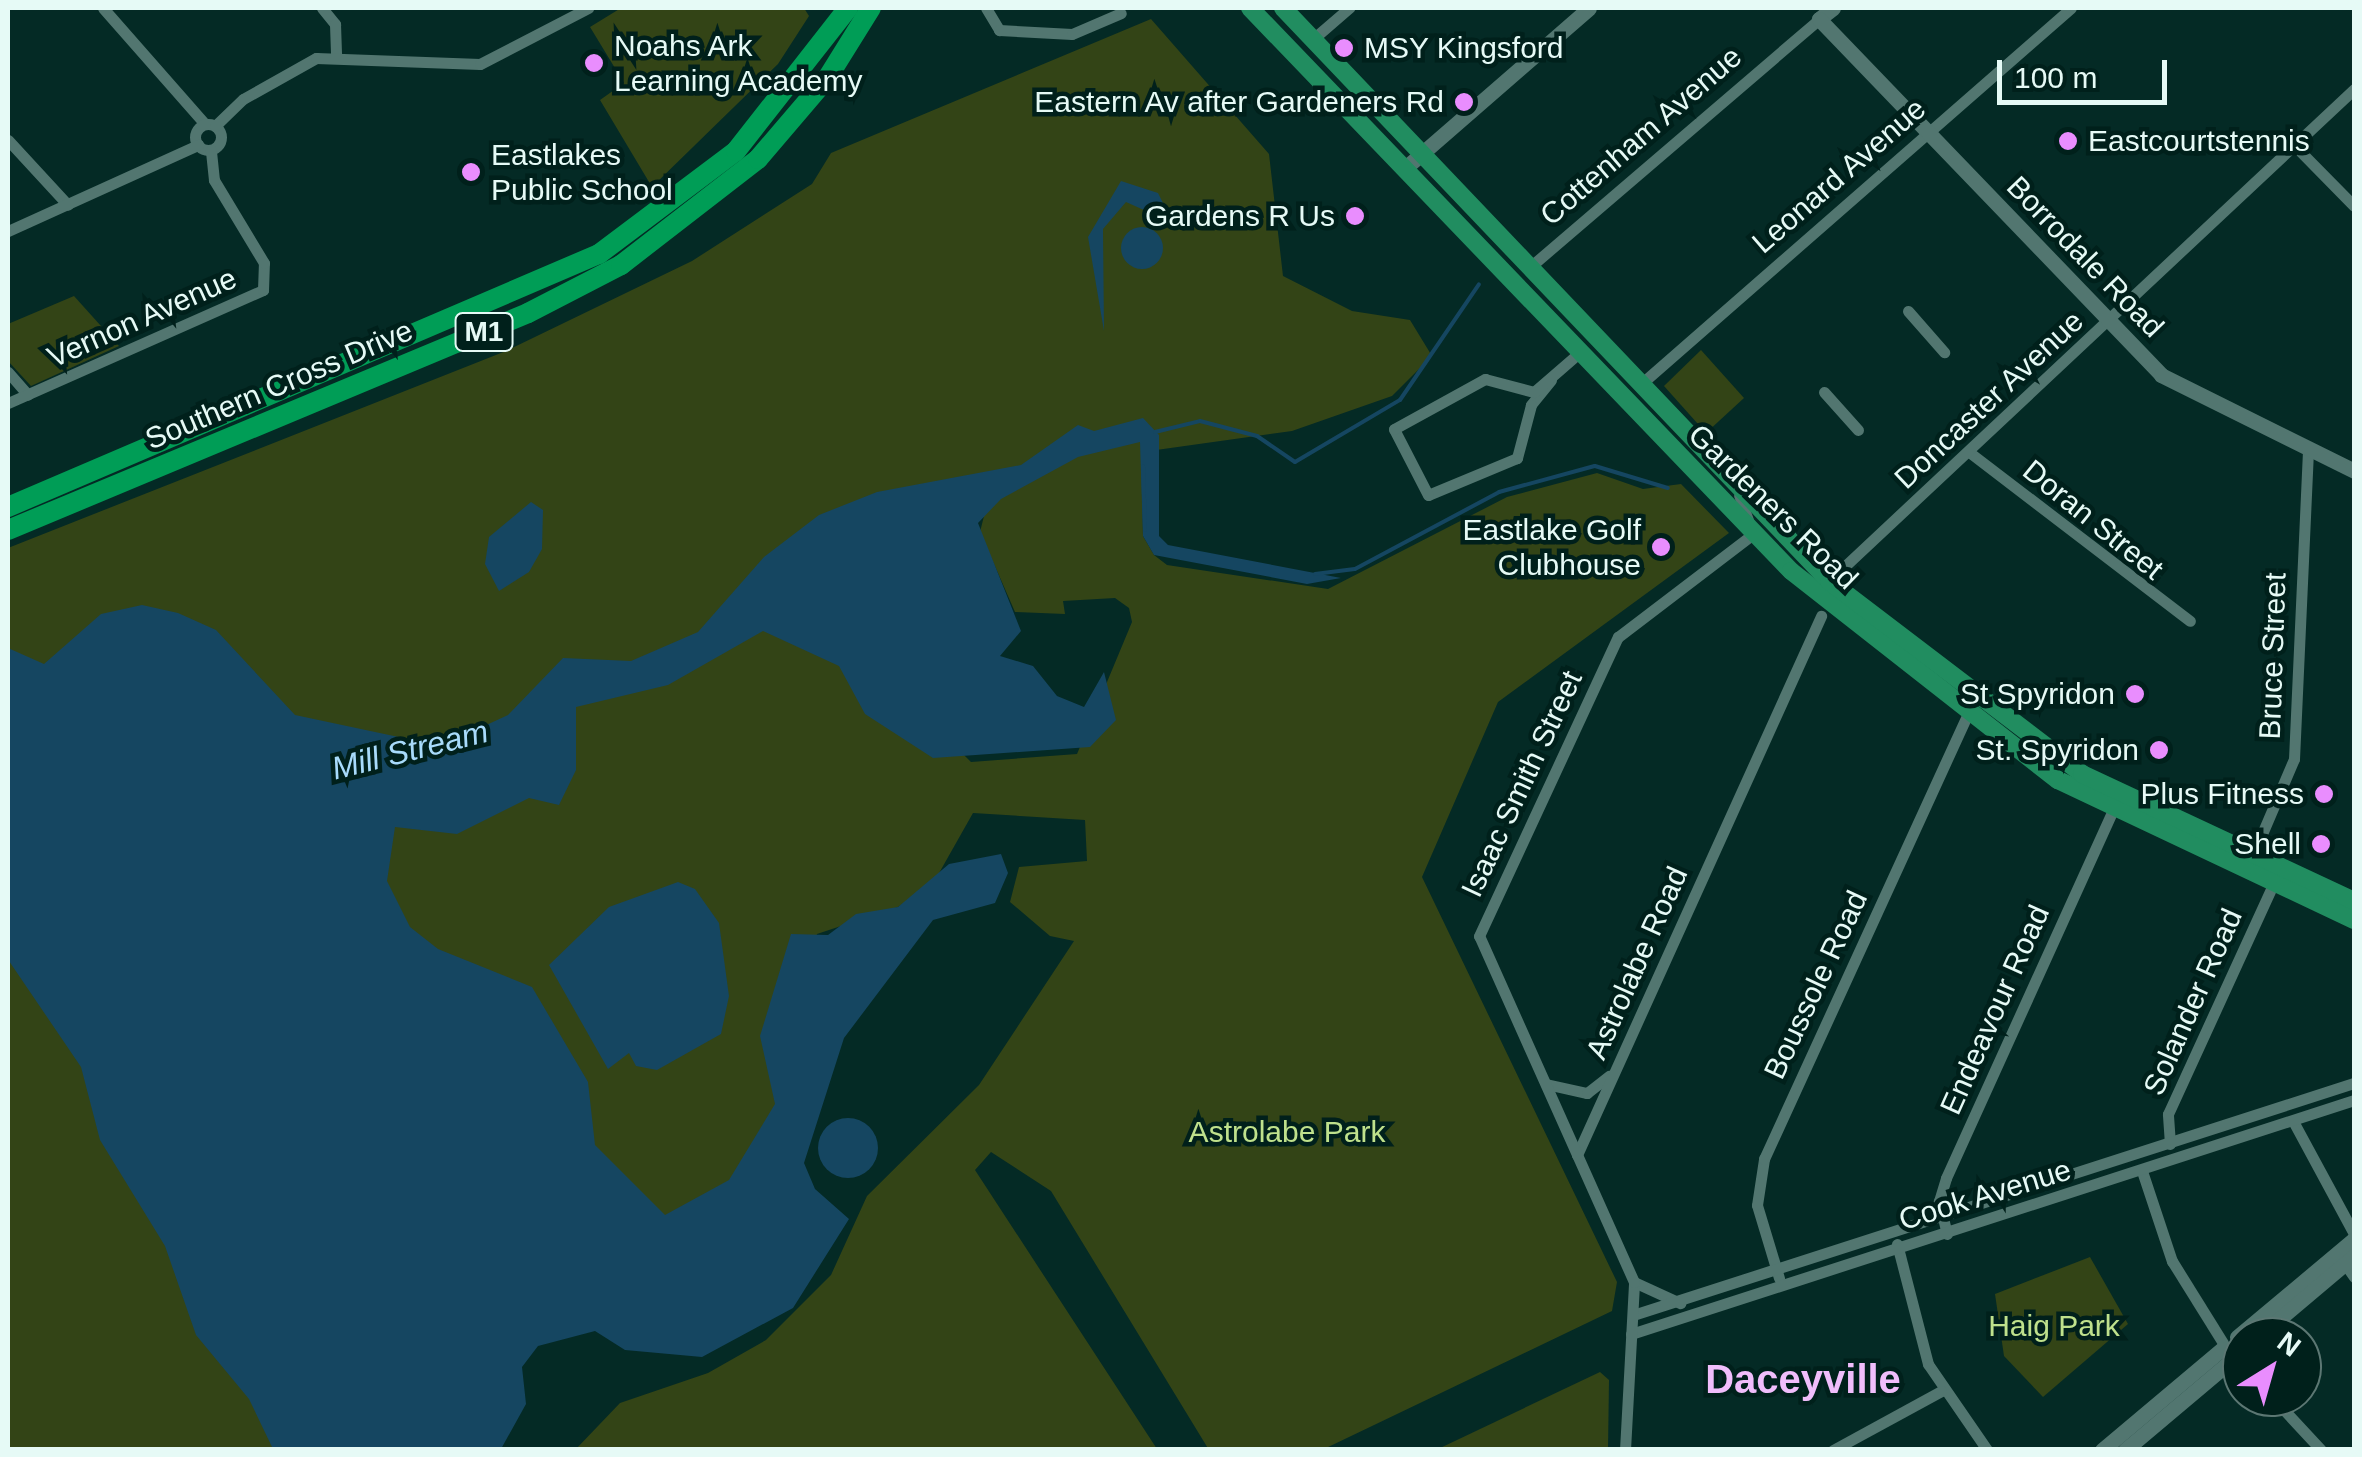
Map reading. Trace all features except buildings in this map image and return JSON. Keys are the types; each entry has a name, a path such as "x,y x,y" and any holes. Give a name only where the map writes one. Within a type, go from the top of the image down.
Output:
{"highway":[{"name":"Southern Cross Drive","path":"8,507 599,254 736,151 848,8"},
{"name":"Southern Cross Drive","path":"8,530 528,314 622,265 758,160 828,77 871,8"}],"main road":[{"name":"Gardeners Road","path":"1250,8 1753,534 2058,780 2354,920"},
{"name":"Gardeners Road","path":"1283,8 1734,487 1830,581 2071,767 2354,901"}],"street":[{"path":"8,231 220,141 210,125 103,8"},
{"path":"322,8 335,24 336,55"},
{"path":"204,147 210,125 271,82 336,55 480,64 588,8"},
{"path":"986,8 999,30 1072,34 1123,9"},
{"path":"1313,39 1349,8"},
{"path":"1404,169 1589,8"},
{"name":"Cottenham Avenue","path":"1530,268 1832,8"},
{"name":"Leonard Avenue","path":"1641,384 2071,8"},
{"name":"Borrodale Road","path":"1819,19 2180,391 2354,471"},
{"name":"Doncaster Avenue","path":"1830,581 2110,323 2354,89"},
{"path":"8,140 68,205"},
{"path":"2295,146 2354,206"},
{"name":"Vernon Avenue","path":"8,403 263,290 264,263 214,180 204,147"},
{"path":"1908,310 1944,352"},
{"path":"1550,380 1525,395 1485,380 1394,430 1428,494 1517,458 1531,405 1579,353"},
{"path":"8,372 28,395"},
{"path":"1824,392 1858,430"},
{"name":"Bruce Street","path":"2253,854 2294,759 2308,450"},
{"name":"Doran Street","path":"1969,452 2190,620"},
{"path":"1734,487 1753,534"},
{"name":"Isaac Smith Street","path":"1577,1155 1479,936 1618,637 1753,534"},
{"name":"Astrolabe Road","path":"1577,1155 1820,616"},
{"name":"Boussole Road","path":"1781,1286 1757,1205 1764,1159 1969,711"},
{"name":"Endeavour Road","path":"1947,1234 1942,1218 1946,1178 2113,809"},
{"name":"Solander Road","path":"2170,1144 2168,1114 2274,883"},
{"path":"1545,1083 1587,1093 1620,1060"},
{"name":"Cook Avenue","path":"1633,1315 1895,1234 2354,1083"},
{"name":"Cook Avenue","path":"1631,1334 2354,1100"},
{"path":"2269,1317 2354,1236 2293,1121"},
{"path":"1577,1155 1634,1282 1625,1450"},
{"path":"2142,1171 2172,1261 2222,1332"},
{"path":"1895,1234 1941,1391 1987,1450"},
{"path":"2284,1317 2351,1266"},
{"path":"1634,1282 1680,1303"},
{"path":"2102,1450 2222,1359"},
{"path":"2125,1450 2222,1361"},
{"path":"1833,1450 1941,1391"},
{"path":"2290,1417 2317,1448"}],"green space":[{"path":"621,8 804,8 809,16 778,64 652,187 600,100 624,83 590,27"},
{"name":"Astrolabe Park","path":"1151,19 1269,154 1283,276 1352,311 1410,320 1432,356 1392,396 1292,431 1142,452 1143,536 1154,555 1167,565 1328,589 1507,497 1597,473 1643,489 1681,484 1729,533 1498,702 1422,877 1617,1282 1612,1311 1324,1449 1209,1450 1051,1191 991,1152 975,1170 1157,1449 576,1449 620,1403 708,1373 766,1340 831,1275 867,1196 979,1085 1074,941 1050,936 1010,902 1019,867 1087,861 1085,820 973,813 934,882 898,907 817,934 789,1101 746,1177 319,1449 8,1450 8,548 506,351 692,261 812,184 831,153","holes":["986,508 980,532 1015,612 1065,614 1063,601 1115,598 1129,608 1132,622 1077,754 971,762 836,628"]},
{"path":"74,296 119,346 31,386 8,361 8,324"},
{"path":"1701,350 1744,398 1706,433 1664,386"},
{"name":"Haig Park","path":"2090,1257 2128,1324 2043,1397 2004,1356 1995,1294"},
{"path":"1600,1372 1609,1380 1608,1449 1438,1449"}],"water":[{"path":"1121,181 1158,193 1165,207 1155,215 1126,202 1103,229 1104,331 1088,237"},
{"path":"1142,227 1157,233 1163,248 1157,263 1142,269 1127,263 1121,248 1127,233"},
{"name":"Mill Stream","path":"1143,418 1159,435 1159,536 1168,545 1341,578 1307,584 1154,555 1143,536 1140,442 1078,457 1001,499 978,523 1021,631 1000,656 1033,666 1057,696 1084,707 1104,672 1116,720 1090,747 933,758 865,714 839,666 763,631 668,685 576,707 576,770 559,805 529,798 457,834 395,827 387,881 410,927 438,949 532,987 588,1082 595,1145 665,1215 729,1180 775,1104 760,1036 791,934 828,935 856,914 898,907 949,864 1001,854 1008,873 995,903 933,920 844,1038 804,1163 815,1189 849,1219 793,1308 702,1357 625,1350 595,1331 538,1346 522,1367 526,1404 501,1449 273,1449 249,1399 196,1335 165,1246 100,1140 81,1067 9,961 8,648 44,664 101,614 142,605 178,613 216,630 295,715 441,746 508,715 563,658 631,661 698,632 764,557 819,515 877,492 1021,465 1078,425 1094,431"},
{"path":"531,502 543,510 542,549 529,572 499,591 485,564 489,537"},
{"path":"678,882 695,889 719,923 729,996 721,1034 657,1070 636,1066 629,1053 608,1069 549,965 609,907"},
{"path":"848,1118 869,1127 878,1148 869,1169 848,1178 827,1169 818,1148 827,1127"}],"waterway":[{"path":"1155,432 1200,421 1257,436 1295,462 1400,400 1479,284"},
{"path":"1143,466 1145,530"},
{"path":"1315,574 1355,569 1499,492 1595,466 1668,488"}],"place":[{"name":"MSY Kingsford","path":"1344,48"},
{"name":"Noahs Ark Learning Academy","path":"594,63"},
{"name":"Eastern Av after Gardeners Rd","path":"1464,102"},
{"name":"Eastcourtstennis","path":"2068,141"},
{"name":"Eastlakes Public School","path":"471,172"},
{"name":"Gardens R Us","path":"1355,216"},
{"name":"Eastlake Golf Clubhouse","path":"1661,547"},
{"name":"St Spyridon","path":"2135,694"},
{"name":"St. Spyridon","path":"2159,750"},
{"name":"Plus Fitness","path":"2324,794"},
{"name":"Shell","path":"2321,844"}],"district":[{"name":"Daceyville","path":"1803,1379"}]}
